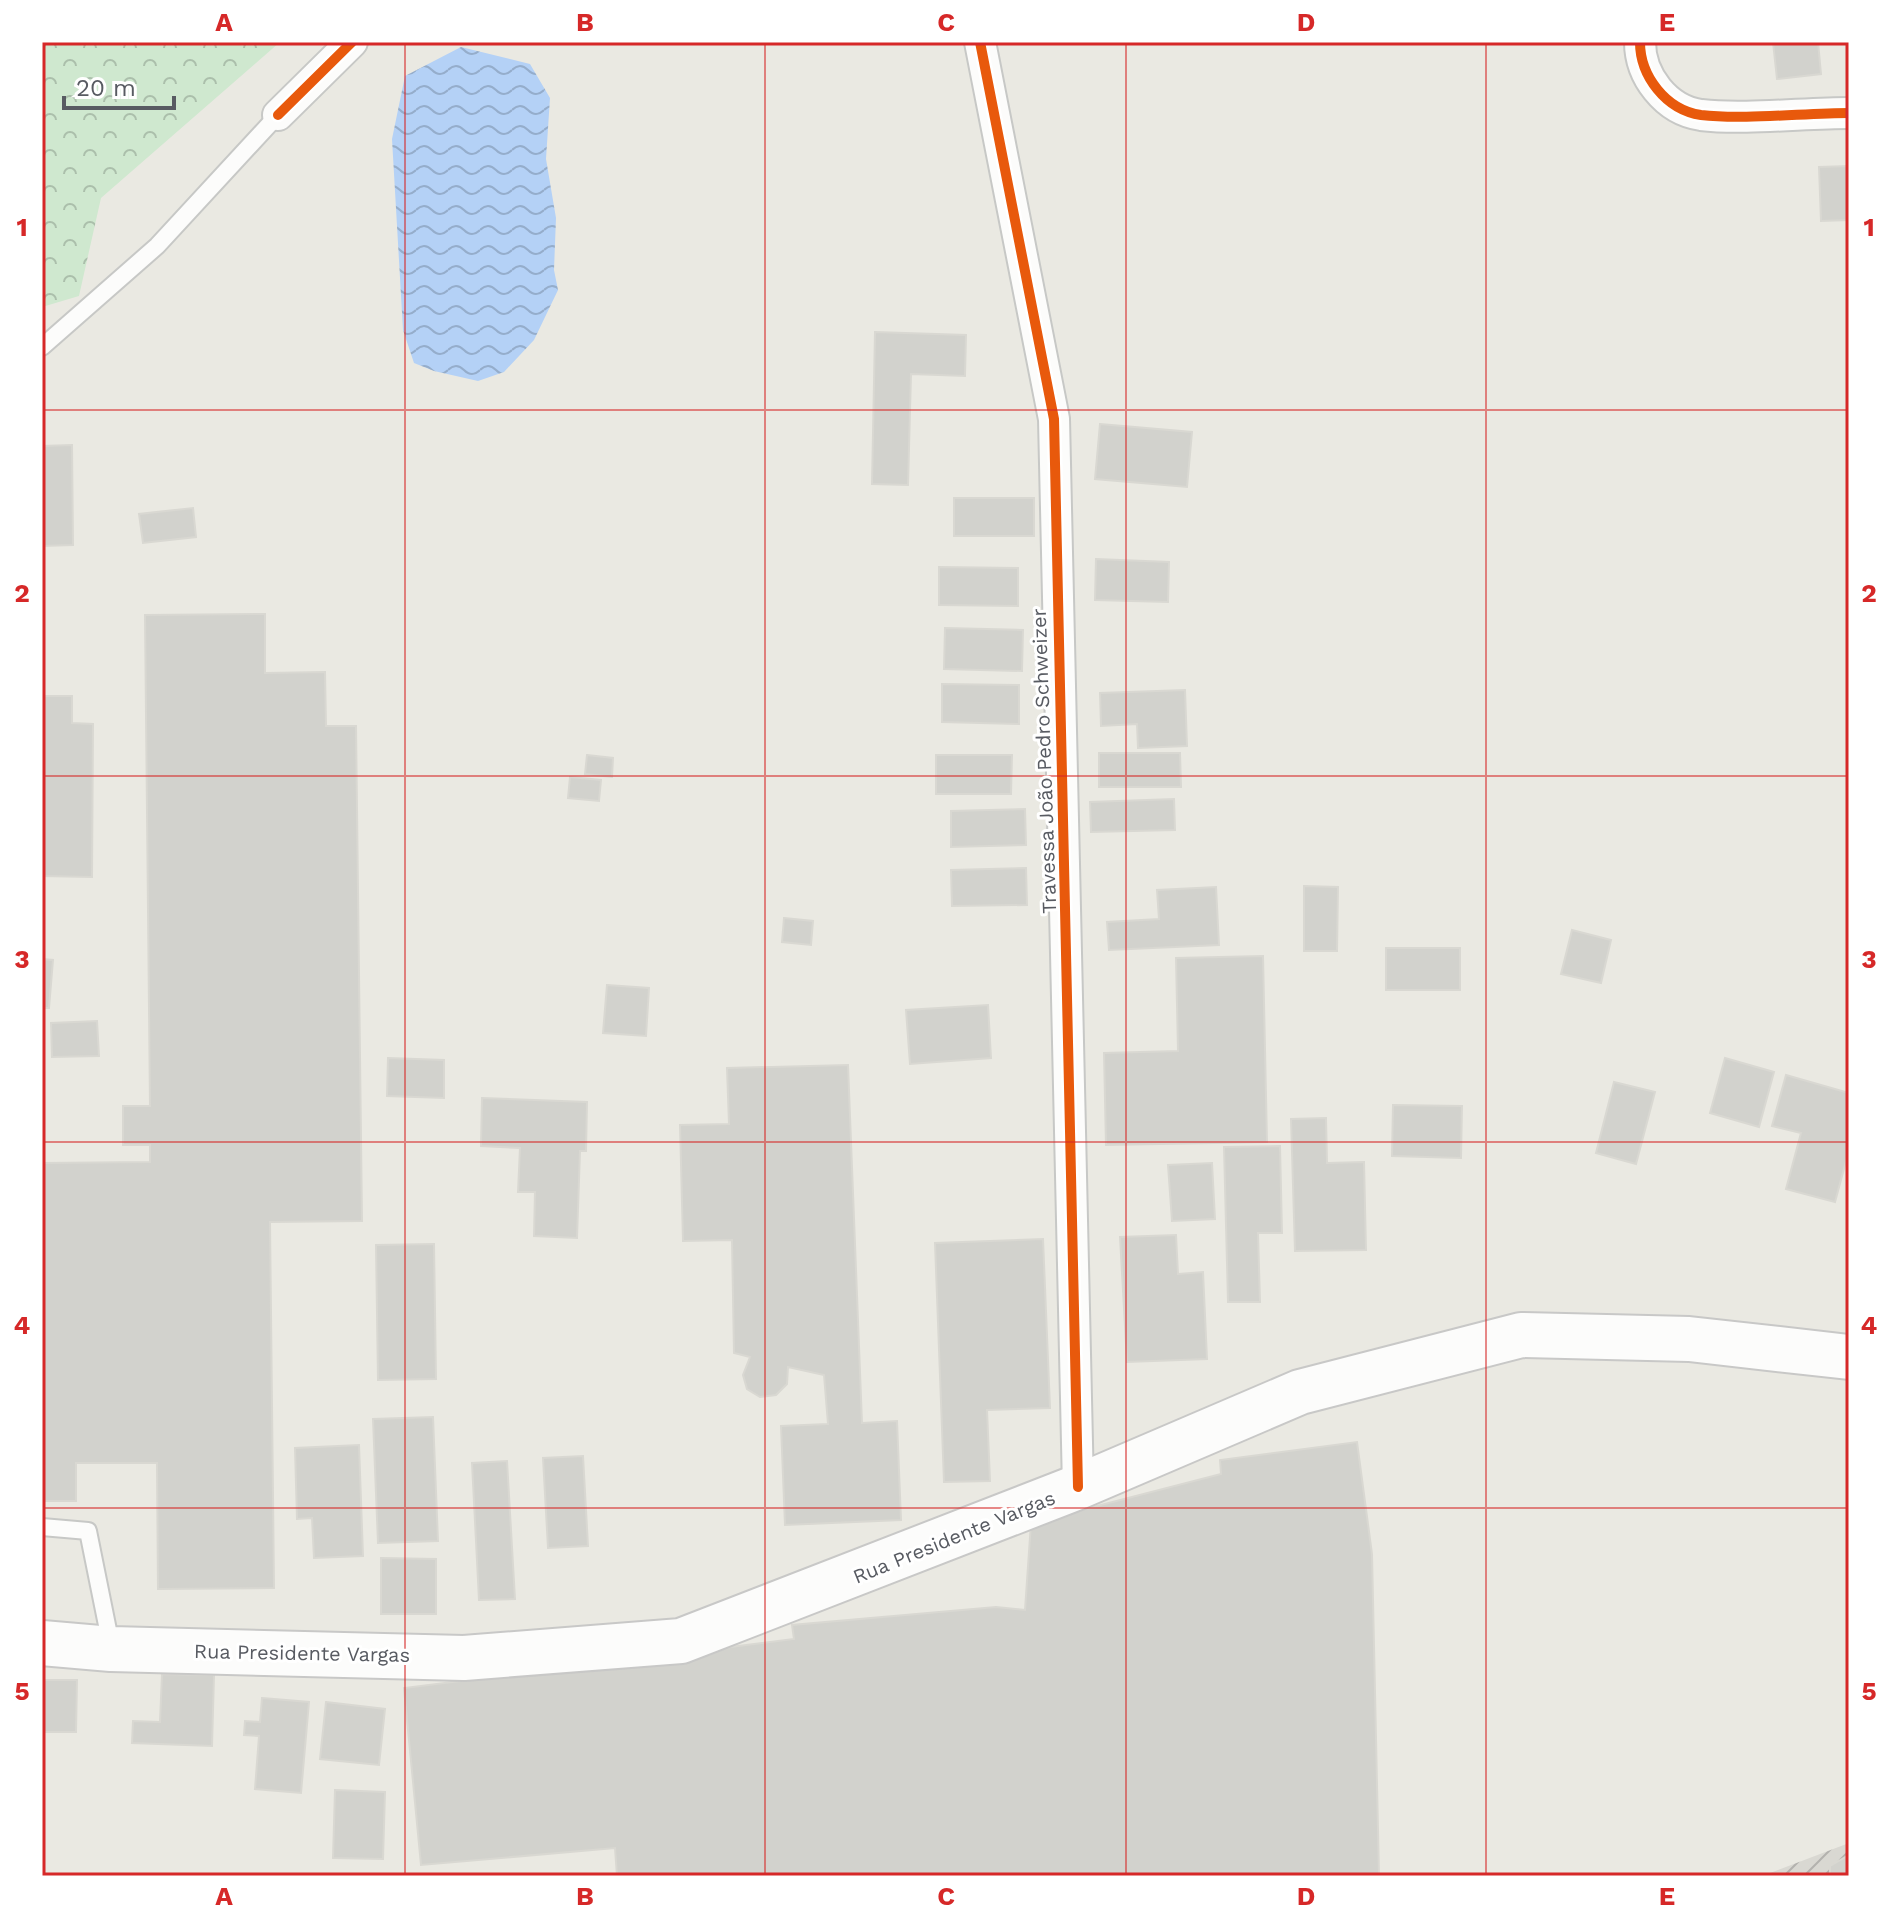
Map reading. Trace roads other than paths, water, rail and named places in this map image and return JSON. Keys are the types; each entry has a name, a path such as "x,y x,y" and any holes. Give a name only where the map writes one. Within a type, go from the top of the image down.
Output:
{"main road":[{"name":"Rua Presidente Vargas","path":"42,1643 111,1649 464,1658 681,1641 1078,1487 1300,1392 1521,1335 1689,1339 1849,1357"}],"street":[{"path":"278,115 352,42"},
{"name":"Travessa João Pedro Schweizer","path":"980,42 1054,419 1078,1487"},
{"path":"1640,42 1640,58 1659,95 1699,115 1849,113"}],"lane":[{"path":"42,347 157,246 278,115"},
{"path":"42,1527 88,1531 111,1649"}],"water":[{"path":"461,47 530,64 550,98 546,159 556,218 554,270 558,290 534,340 504,372 478,381 414,363 403,330 392,139 405,76"}]}
